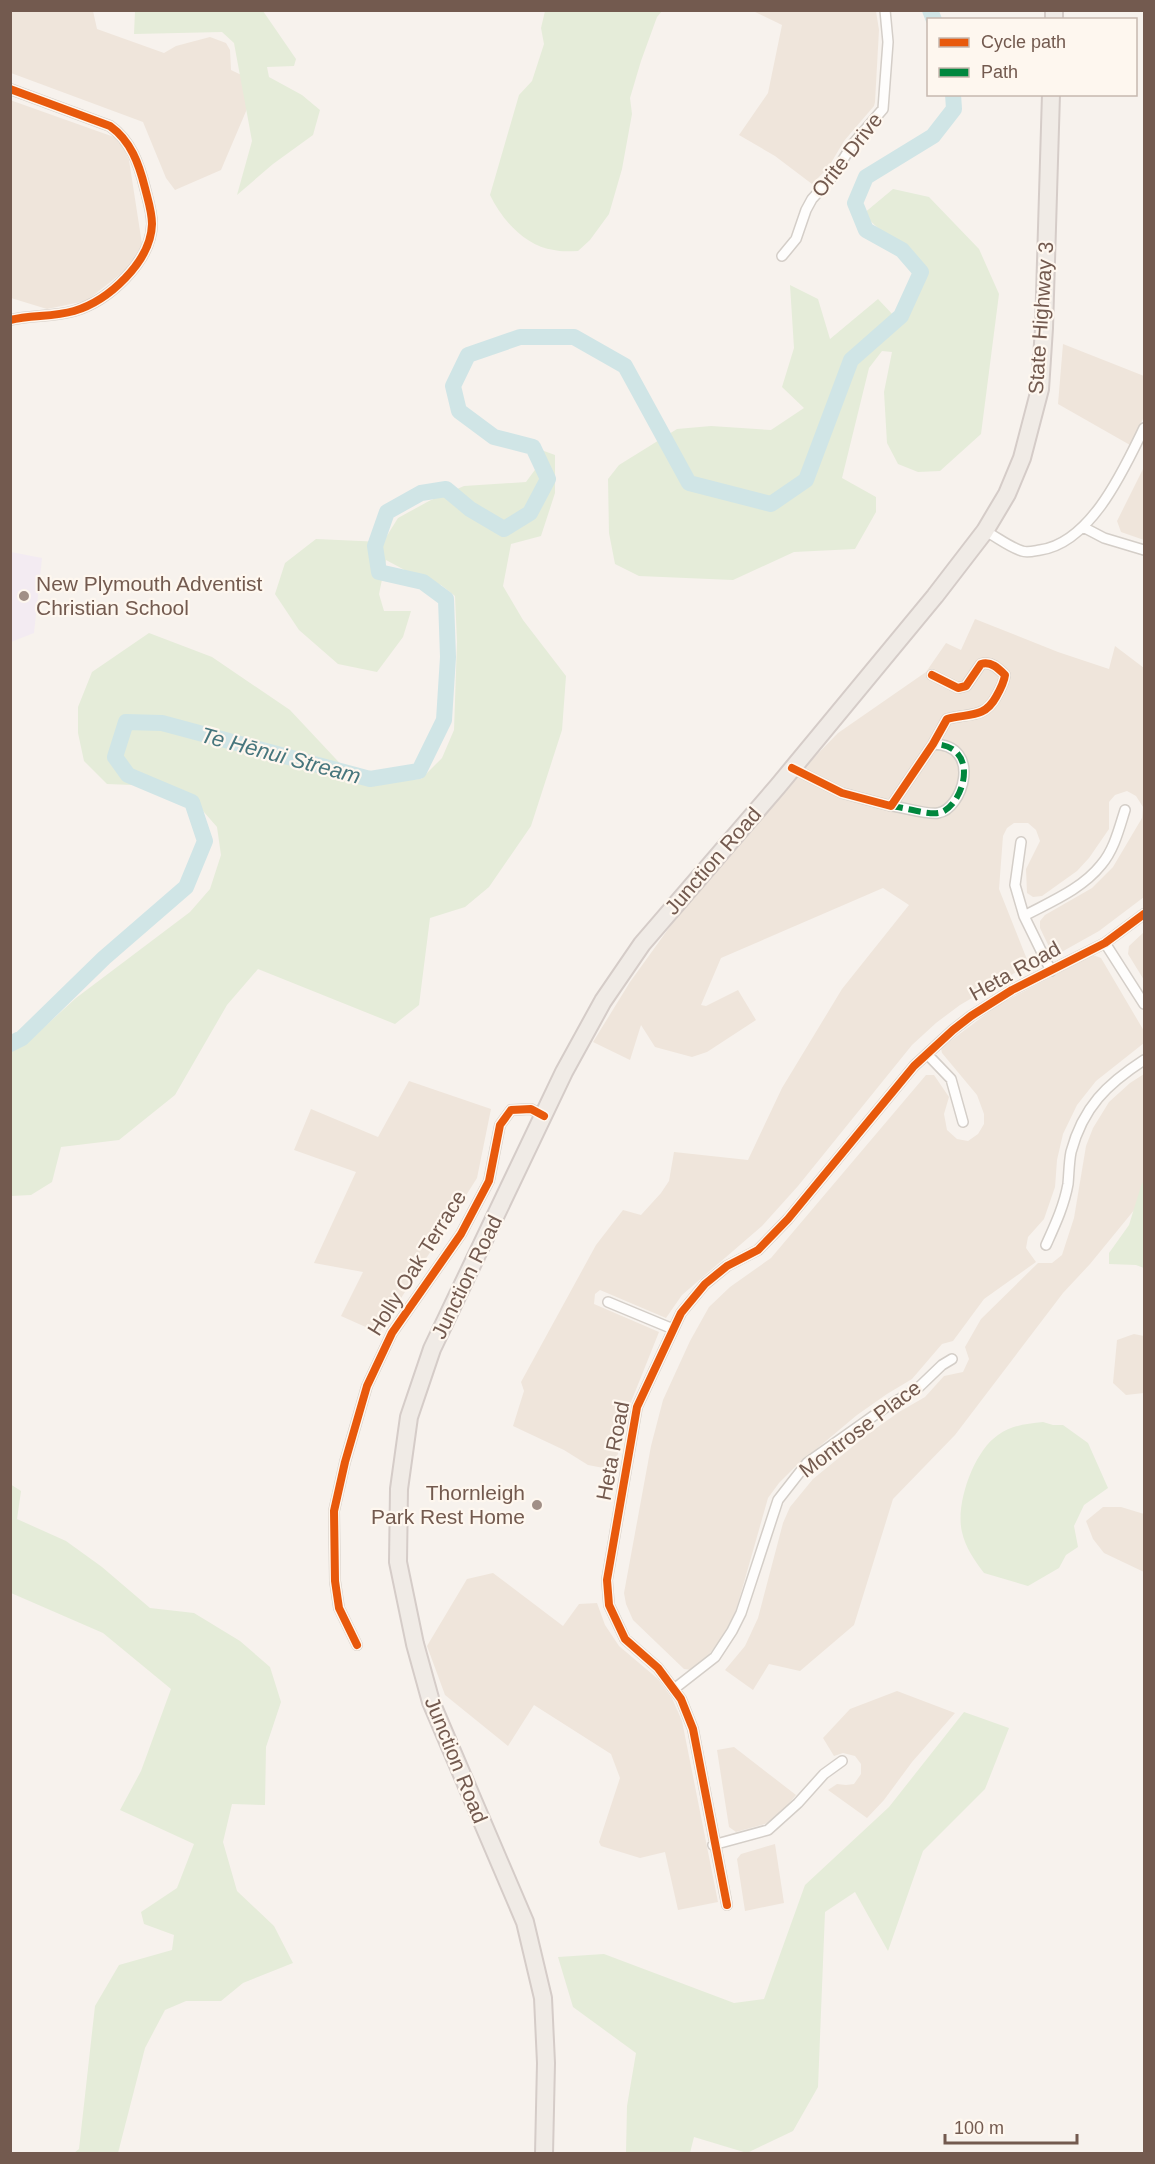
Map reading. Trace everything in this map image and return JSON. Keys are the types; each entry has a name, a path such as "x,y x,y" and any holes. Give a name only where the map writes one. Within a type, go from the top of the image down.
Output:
{"highway":[{"name":"State Highway 3","path":"985,531 1007,494 1022,458 1040,389 1051,96"},
{"name":"Junction Road","path":"544,2154 546,2063 543,1998 525,1922 431,1702 415,1644 398,1562 399,1489 410,1417 432,1349 564,1072 603,1001 642,944 792,768 985,531"}],"street":[{"name":"Orite Drive","path":"782,256 796,239 812,199 833,176 852,145 883,109 888,42 885,10"},
{"path":"10,89 110,126 121,134 141,174 151,209 152,224 144,256 99,301 72,312 10,320"},
{"path":"985,531 1023,552 1051,548 1083,527 1115,486 1144,428"},
{"path":"1083,527 1104,538 1144,550"},
{"path":"891,806 947,719 982,713 991,706 1000,691 1005,675 999,668 987,662 981,664 966,686 958,688 932,675"},
{"path":"792,768 842,793 891,806 938,813 949,808 957,797 963,783 964,771 962,757 955,750 933,744"},
{"path":"1024,916 1086,881 1102,864 1114,842 1125,810"},
{"path":"1021,842 1015,885 1024,916 1051,971"},
{"name":"Heta Road","path":"727,1905 713,1845 693,1730 681,1699 658,1668 625,1638 609,1605 608,1580 637,1407 681,1312 705,1284 727,1266 758,1250 788,1219 914,1066 953,1030 985,1006 1105,943 1144,914"},
{"path":"1105,943 1144,1004"},
{"path":"927,1054 951,1079 963,1122"},
{"path":"1046,1245 1059,1218 1068,1185 1071,1154 1078,1130 1088,1111 1118,1077 1144,1060"},
{"name":"Holly Oak Terrace","path":"357,1645 339,1608 335,1581 334,1511 345,1462 367,1386 392,1333 461,1234 489,1181 500,1125 511,1110 531,1109 544,1116"},
{"path":"608,1302 673,1329"},
{"name":"Montrose Place","path":"674,1689 715,1657 732,1631 741,1613 778,1500 788,1484 807,1463 886,1407 917,1389 942,1365 952,1359"},
{"path":"713,1845 768,1830 798,1803 824,1774 842,1761"}],"shaded area":[{"path":"10,11 93,11 97,29 164,53 176,46 210,37 226,43 230,50 231,70 258,83 221,170 175,190 166,178 143,122 11,73"},
{"path":"753,11 876,11 879,30 874,106 844,141 828,168 812,184 775,156 739,135 768,93 782,25"},
{"path":"10,100 114,137 124,149 129,160 142,244 131,266 86,301 47,309 11,298"},
{"path":"1063,344 1144,376 1144,417 1130,445 1058,404"},
{"path":"1144,467 1144,540 1121,532 1117,521"},
{"name":"New Plymouth Adventist Christian School","path":"11,552 42,558 34,633 11,642"},
{"path":"975,619 1058,652 1109,669 1115,646 1144,668 1144,897 1099,931 1058,954 1051,951 1040,928 1040,921 1045,915 1092,888 1113,867 1142,818 1143,807 1136,796 1127,791 1115,795 1109,802 1109,829 1089,858 1077,871 1042,896 1033,897 1027,893 1026,869 1040,841 1036,830 1028,823 1014,823 1007,828 1003,836 999,889 1028,962 1023,968 960,1005 912,1045 798,1186 762,1226 682,1295 666,1318 600,1290 595,1294 594,1304 659,1332 629,1407 614,1470 588,1465 564,1450 513,1426 524,1391 521,1382 596,1245 623,1210 641,1215 661,1193 669,1181 674,1152 748,1160 782,1088 842,989 909,905 883,888 721,958 701,1005 706,1006 738,990 756,1020 707,1052 692,1057 655,1047 641,1025 630,1060 593,1042 630,982 674,921 796,776 838,733 926,672 946,643 961,650"},
{"path":"1144,932 1144,980 1128,954 1129,946"},
{"path":"1093,955 1101,958 1144,1031 1144,1043 1096,1081 1077,1105 1063,1134 1057,1160 1055,1187 1044,1219 1028,1237 1026,1248 1036,1262 984,1299 953,1341 942,1344 912,1379 857,1415 779,1483 768,1498 737,1607 728,1630 704,1661 692,1670 684,1669 633,1620 624,1593 651,1446 663,1400 690,1341 709,1307 730,1287 771,1258 926,1075 934,1075 949,1097 944,1114 947,1130 957,1139 968,1141 978,1134 984,1124 984,1114 977,1095 942,1053 941,1048 998,1005"},
{"path":"1144,1074 1144,1198 1063,1293 955,1435 893,1499 854,1625 800,1671 769,1664 753,1690 725,1670 745,1646 758,1618 783,1523 790,1507 813,1479 868,1434 925,1397 944,1376 963,1372 969,1359 965,1347 981,1319 1038,1263 1052,1263 1062,1255 1074,1218 1086,1146 1093,1128 1109,1102"},
{"path":"409,1081 491,1109 477,1178 379,1333 341,1316 363,1272 314,1263 356,1172 294,1150 311,1109 378,1137"},
{"path":"1134,1334 1144,1336 1144,1393 1126,1395 1113,1383 1117,1340"},
{"path":"1103,1507 1121,1507 1144,1514 1144,1572 1104,1553 1093,1539 1086,1521"},
{"path":"493,1573 563,1626 579,1604 597,1603 605,1625 619,1646 658,1679 672,1698 682,1721 718,1902 678,1910 665,1852 640,1858 601,1846 599,1842 620,1778 611,1754 534,1705 508,1746 445,1695 427,1646 467,1579"},
{"path":"897,1691 955,1713 867,1818 828,1790 837,1784 854,1784 861,1774 861,1764 855,1756 843,1753 834,1756 823,1738 850,1709"},
{"path":"734,1747 796,1795 780,1814 765,1824 736,1832 729,1827 717,1750"},
{"path":"775,1844 784,1903 745,1911 737,1859 741,1854"}],"green space":[{"path":"135,11 263,11 296,59 294,66 267,67 269,77 302,95 320,110 313,135 273,164 237,195 252,141 234,43 222,32 134,34"},
{"path":"545,11 662,11 657,17 630,98 632,114 622,169 609,214 590,240 578,251 543,248 533,243 508,222 490,195 519,95 532,81 544,44 541,28"},
{"path":"893,189 929,197 979,249 999,294 981,434 940,471 918,472 898,464 887,443 884,392 892,352 882,351 869,368 842,478 876,497 876,512 855,549 794,552 733,580 639,576 615,564 609,533 608,479 619,465 677,429 711,426 771,430 804,408 782,387 794,348 790,285 818,299 830,339 878,299 895,317 912,288 913,274 903,255 863,214"},
{"path":"525,444 555,455 555,493 541,536 511,544 503,586 523,620 566,676 562,730 531,826 489,887 465,907 430,918 419,1005 395,1024 258,969 227,1005 175,1095 119,1140 61,1147 52,1182 31,1195 11,1196 11,1051 30,1040 76,998 190,912 210,889 221,855 217,827 197,804 158,786 107,784 84,761 78,733 78,707 92,672 149,633 212,657 290,710 349,773 388,781 421,779 442,758 454,730 457,642 455,596 441,585 414,575 386,560 379,594 384,611 411,611 403,637 377,672 338,664 299,630 275,594 285,563 316,539 383,542 398,518 464,486 526,482 537,467"},
{"path":"1144,1180 1144,1268 1136,1265 1109,1264 1109,1253 1129,1225"},
{"path":"1043,1422 1063,1425 1088,1443 1108,1488 1084,1505 1074,1526 1078,1547 1066,1555 1059,1568 1028,1586 984,1573 963,1538 961,1507 974,1465 989,1443 998,1435 1014,1427"},
{"path":"10,1484 21,1491 17,1519 66,1541 102,1567 150,1608 194,1613 240,1641 270,1667 281,1702 266,1747 265,1805 232,1804 223,1842 237,1891 274,1926 293,1963 243,1983 221,2001 186,2001 165,2010 145,2048 118,2153 74,2153 79,2149 95,2006 119,1965 172,1950 174,1935 144,1924 141,1912 177,1888 194,1844 120,1810 141,1771 171,1689 103,1633 11,1593"},
{"path":"964,1712 1009,1728 985,1789 923,1851 888,1951 855,1892 825,1912 818,2087 793,2131 747,2153 694,2137 690,2153 626,2153 627,2106 636,2053 573,2007 558,1957 604,1954 734,2003 764,1999 805,1885 889,1807"}],"waterway":[{"name":"Te Hēnui Stream","path":"930,10 933,18"},
{"name":"Te Hēnui Stream","path":"10,1044 22,1038 104,958 186,887 205,841 192,802 128,775 115,757 126,722 162,723 370,779 419,771 444,720 448,657 446,599 423,582 379,572 375,546 387,512 421,493 446,489 470,509 504,529 530,513 548,479 533,447 494,437 459,411 453,386 468,355 520,337 574,337 625,366 689,483 771,504 806,480 851,360 901,316 921,272 902,250 866,230 855,203 866,177 933,136 954,109 953,96"}],"marked path":[{"path":"891,806 938,813 947,809 955,801 964,778 963,765 959,755 949,747 933,744"}],"cycle path":[{"path":"10,89 110,126 117,132 129,146 137,162 149,202 152,224 150,238 136,266 100,299 66,313 10,320"},
{"path":"792,768 842,793 891,806 947,719 975,714 986,709 1003,684 1005,675 991,664 981,664 966,686 958,688 932,675"},
{"path":"727,1905 693,1729 681,1699 658,1668 625,1639 609,1605 607,1580 637,1407 681,1313 705,1284 727,1266 758,1250 788,1219 914,1066 971,1016 1012,990 1105,943 1144,914"},
{"path":"357,1645 339,1608 335,1581 334,1511 345,1462 367,1386 392,1333 461,1234 489,1181 500,1125 511,1110 531,1109 544,1116"}],"place":[{"name":"New Plymouth Adventist Christian School","path":"24,596"},
{"name":"Thornleigh Park Rest Home","path":"537,1505"}]}
